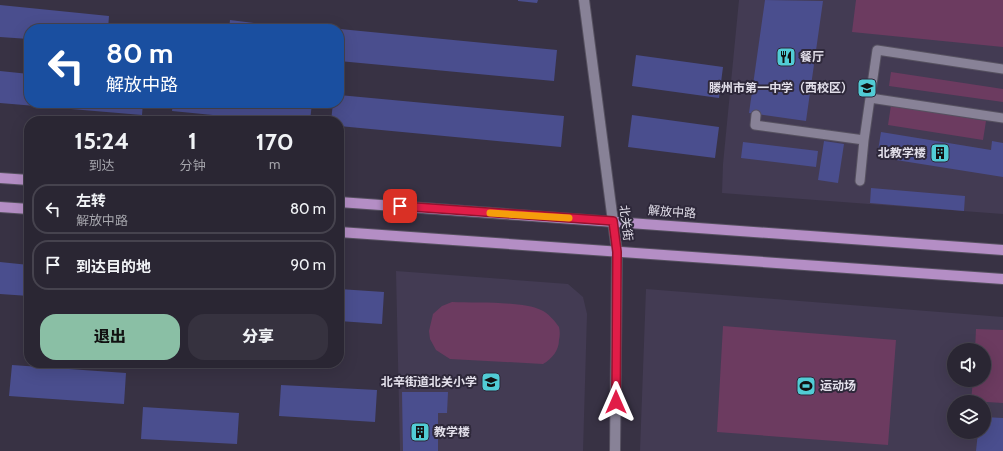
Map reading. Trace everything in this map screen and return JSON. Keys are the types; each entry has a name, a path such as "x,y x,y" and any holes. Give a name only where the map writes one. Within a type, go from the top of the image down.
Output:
{"main road":[{"path":"0,178 24,180"},
{"name":"解放中路","path":"344,202 1003,250"},
{"path":"0,207 24,209"},
{"path":"344,232 1003,279"}],"street":[{"name":"北关街","path":"584,0 617,252 615,451"}],"lane":[{"path":"860,181 864,140 877,50 1003,69"},
{"path":"870,98 1003,118"},
{"path":"756,115 755,125 864,140"}],"shaded area":[{"name":"滕州市第一中学（西校区）","path":"739,0 1003,0 1003,214 722,193 723,164"},
{"path":"856,0 1003,0 1003,47 852,32"},
{"path":"891,72 1003,89 1003,102 889,86"},
{"path":"891,105 986,121 983,140 888,125"},
{"name":"北辛街道北关小学","path":"396,271 568,284 583,297 587,314 583,451 400,451"},
{"path":"646,289 1003,317 1003,451 640,451"},
{"path":"452,302 523,305 541,310 551,317 559,327 560,337 556,351 549,360 543,364 450,359 436,350 430,339 429,331 433,314 442,306"},
{"name":"运动场","path":"723,326 896,340 888,445 717,432"},
{"path":"976,329 1003,330 1003,403 991,402 991,395 972,395 972,387 991,387 991,343 975,343"}],"building":[{"path":"518,0 538,0 537,3"},
{"name":"餐厅","path":"765,0 823,1 806,121 749,113"},
{"path":"0,5 109,16 108,24 24,24 24,39 0,37"},
{"path":"230,20 261,24 230,24"},
{"path":"344,29 557,50 554,81 344,61"},
{"path":"636,55 723,67 719,98 632,86"},
{"path":"0,71 24,73 24,105 0,103"},
{"path":"344,95 564,116 561,147 344,126 344,116 332,116 332,108 344,108"},
{"path":"59,108 143,108 142,115"},
{"path":"172,108 311,108 311,116 224,116 172,111"},
{"path":"632,115 719,127 715,158 628,147"},
{"name":"北教学楼","path":"881,132 991,150 992,141 1003,143 1003,177 877,157"},
{"path":"824,141 844,144 838,183 818,180"},
{"path":"743,142 818,151 816,167 741,158"},
{"path":"871,188 965,196 964,211 870,203"},
{"path":"0,262 24,264 24,296 0,294"},
{"path":"344,289 384,292 382,324 344,321"},
{"path":"12,365 24,366 24,368 55,368 126,373 124,404 9,396"},
{"path":"281,385 377,390 375,422 279,416"},
{"name":"教学楼","path":"402,392 448,392 447,413 438,413 438,451 403,451"},
{"path":"143,407 239,413 237,444 141,439"},
{"path":"991,417 1003,418 1003,451 976,451 977,439 991,439"}],"slow traffic":[{"path":"490,213 569,218"}],"place":[{"name":"餐厅","path":"786,57"},
{"name":"滕州市第一中学（西校区）","path":"867,88"},
{"name":"北教学楼","path":"940,153"},
{"name":"北辛街道北关小学","path":"491,382"},
{"name":"运动场","path":"806,386"},
{"name":"教学楼","path":"420,432"}],"route":[{"path":"400,206 613,221 617,252 616,402"}]}
